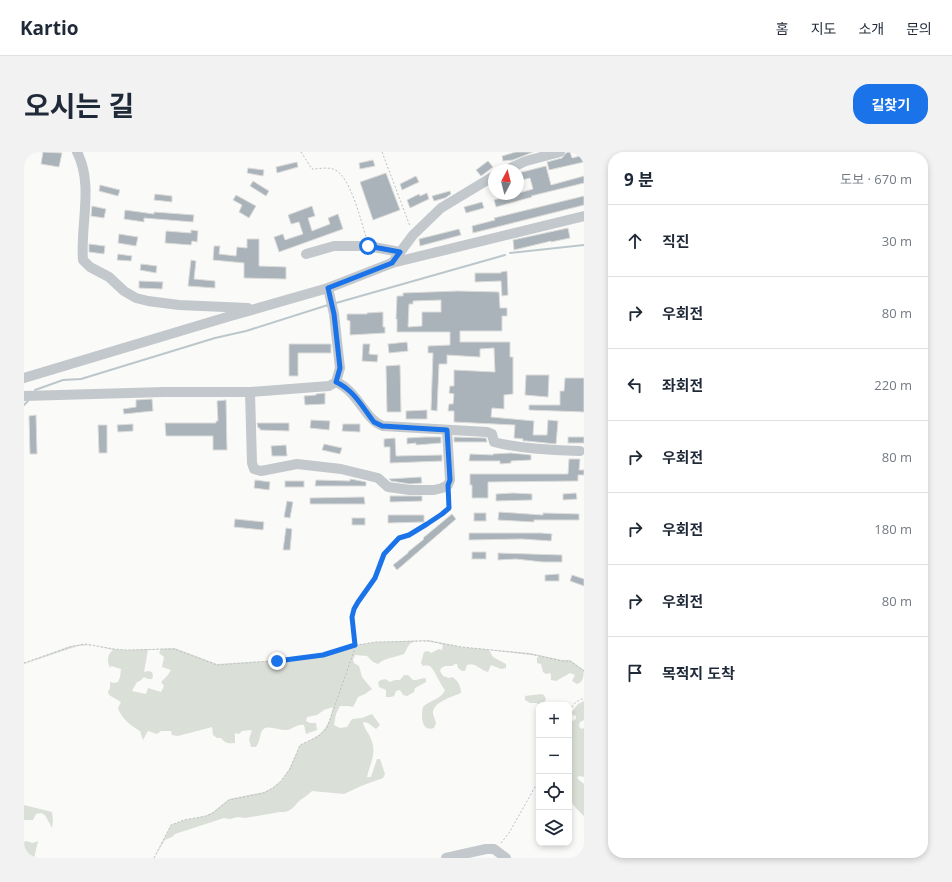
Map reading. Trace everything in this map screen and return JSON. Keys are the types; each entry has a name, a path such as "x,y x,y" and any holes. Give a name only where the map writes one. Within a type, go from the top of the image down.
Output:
{"street":[{"path":"77,152 83,170 85,188 85,215 82,248 83,260 90,267 109,277 136,298 148,302 179,305 256,308"},
{"path":"521,164 560,152"},
{"path":"392,263 413,235 441,208 488,180"},
{"path":"24,378 256,308 328,288 392,263 584,216"},
{"path":"306,254 334,246 368,246 400,252"},
{"path":"24,396 164,392 250,392 329,386 336,382 340,368 334,314 328,288"},
{"path":"336,382 342,384 350,391 374,422 382,426 487,432 492,434 494,442 535,449 580,451"},
{"path":"250,392 252,463 254,469 260,471 298,464 357,472 378,478 388,487 410,490 434,490 448,485 450,480 447,430"},
{"path":"446,858 486,849 494,849 506,858"}],"path":[{"path":"302,152 312,169 332,168 341,172 358,206 368,246"},
{"path":"382,152 413,235"},
{"path":"154,858 171,825 184,820 206,816 229,800 264,793 273,788 281,781 290,769 300,745 319,736 327,728 355,645 352,617 354,609 375,578 384,554 399,538 409,535 449,508 448,485"},
{"path":"24,663 70,647 85,644 114,650 174,649 217,665 243,662 292,660 323,655 355,645 376,642 428,640 462,647 530,654 562,661 570,661 584,671"},
{"path":"572,707 576,702 584,698"},
{"path":"494,849 509,833 536,785"}],"shaded area":[{"path":"384,553 385,554 375,579 358,602 352,617 356,645 376,642 429,640 462,647 530,653 562,660 570,660 584,670 582,680 577,684 572,681 575,675 570,673 556,681 551,680 550,673 546,674 543,672 541,664 537,663 537,658 539,656 489,650 493,657 506,664 506,668 501,669 491,665 488,672 470,664 467,665 465,671 458,668 457,664 445,666 441,668 440,671 443,676 449,678 452,677 456,680 460,686 461,693 443,700 436,706 433,714 436,723 434,728 430,729 424,725 422,719 423,707 439,697 445,690 432,668 428,665 423,666 421,663 424,652 428,651 431,653 439,649 442,650 443,645 427,641 414,642 409,645 404,654 387,659 378,664 373,662 367,656 355,655 353,660 354,663 359,666 362,677 372,689 358,697 353,707 340,706 336,714 334,725 340,728 347,727 352,719 362,718 372,714 380,725 376,729 368,723 363,722 373,744 373,754 367,777 371,777 377,759 380,759 385,774 383,778 344,794 312,791 299,801 291,810 286,812 245,818 224,818 175,834 165,840 154,858 171,825 184,820 205,816 213,812 229,799 264,792 281,781 289,769 300,745 318,735 326,727 333,707 324,710 317,715 307,717 306,721 316,723 317,730 306,734 304,725 287,730 268,727 261,733 256,747 251,747 249,739 252,730 242,731 239,734 235,733 235,743 227,743 221,738 217,738 213,735 212,727 178,736 172,735 171,731 161,731 157,734 148,731 143,740 140,731 121,715 118,708 121,702 109,695 108,692 110,682 118,682 121,669 111,666 110,668 108,658 113,650 92,645 127,650 175,648 217,664 299,659 336,651 354,645 351,617 354,609 363,592 374,578","holes":["161,649 159,653 164,657 162,667 171,670 161,682 164,686 161,692 148,688 146,694 132,691 137,682 144,677 152,679 152,672 144,672 148,650"]},
{"path":"85,644 91,645 78,646 24,664 70,646"},
{"path":"404,675 408,675 413,680 424,678 426,679 426,682 415,688 414,692 407,696 403,695 400,690 396,691 394,696 386,697 386,690 379,687 378,682 385,679 390,682 400,680"},
{"path":"541,694 544,695 546,699 544,702 530,703 525,700 525,696"},
{"path":"584,701 584,720 580,722 579,726 581,729 584,728 584,777 577,777 584,784 584,816 572,802 572,721 576,719 576,716 572,714 572,712 578,704"},
{"path":"24,805 52,812 52,828 45,815 41,813 36,814 33,820 24,820"},
{"path":"26,841 33,843 38,841 34,858 24,858 24,842"}],"building":[{"path":"43,152 62,153 59,167 41,164"},
{"path":"516,152 533,152 513,160 503,161 502,156"},
{"path":"570,152 572,158 584,155 584,162 549,170 547,162 562,158 566,153"},
{"path":"373,160 375,166 360,169 359,163"},
{"path":"488,161 490,164 488,164 488,171 481,176 476,170"},
{"path":"297,162 298,167 277,173 276,167"},
{"path":"546,166 551,185 584,176 584,183 531,196 532,197 524,199 524,192 533,189 530,178 524,180 524,172"},
{"path":"248,168 264,170 263,176 247,173"},
{"path":"386,173 400,210 373,220 360,182"},
{"path":"416,176 419,182 402,190 400,184"},
{"path":"253,181 269,191 266,196 250,186"},
{"path":"100,185 120,190 118,196 99,191"},
{"path":"450,191 451,194 445,198 434,201 432,196"},
{"path":"427,193 429,199 410,208 407,200 419,194 420,196"},
{"path":"155,194 172,196 172,202 154,200"},
{"path":"236,195 256,206 249,218 239,212 242,205 233,200"},
{"path":"584,196 584,205 473,233 472,226 495,220 494,218"},
{"path":"494,200 521,200 496,207"},
{"path":"482,202 484,208 466,213 464,207"},
{"path":"92,206 106,209 104,218 91,216"},
{"path":"312,206 315,216 308,218 312,231 330,224 328,218 338,214 343,229 279,252 274,237 283,234 285,240 303,234 299,222 291,224 288,215"},
{"path":"125,210 154,214 154,212 194,215 193,222 144,218 144,222 124,219"},
{"path":"568,228 570,238 514,250 513,240"},
{"path":"459,229 461,235 420,246 419,239"},
{"path":"191,230 198,231 197,242 192,241 191,245 165,243 166,231 191,233"},
{"path":"119,234 138,237 136,246 118,243"},
{"path":"247,239 259,239 259,266 286,267 286,279 244,278 244,263 213,260 214,246 220,246 219,254 236,256 237,247 247,248"},
{"path":"89,244 105,246 104,254 89,252"},
{"path":"118,254 132,256 131,261 117,260"},
{"path":"191,260 196,261 194,279 215,281 215,288 188,286"},
{"path":"141,264 157,266 156,273 140,270"},
{"path":"507,271 508,295 502,296 501,281 475,282 475,273 501,273"},
{"path":"139,281 163,282 162,289 139,288"},
{"path":"458,291 499,292 500,308 507,308 507,316 502,316 502,331 460,331 460,342 510,342 510,357 513,357 513,394 504,395 504,409 492,408 491,417 534,421 533,435 547,435 548,420 558,421 556,444 523,441 523,439 514,438 515,425 454,422 454,411 448,411 449,404 453,404 454,394 449,393 450,386 454,386 454,370 495,372 494,348 480,349 480,357 447,355 447,364 439,364 437,411 431,410 433,353 428,353 428,346 450,345 450,332 397,332 397,296 403,296 403,293","holes":["441,300 441,312 422,312 422,326 408,327 409,304 413,304 413,301"]},
{"path":"383,312 383,327 385,327 385,333 350,335 350,321 347,320 347,314"},
{"path":"407,342 408,351 389,353 388,344"},
{"path":"289,344 331,344 331,353 298,353 298,376 289,376"},
{"path":"363,344 370,344 369,354 378,355 377,362 362,361"},
{"path":"400,365 401,412 387,412 386,366"},
{"path":"526,375 549,375 548,397 525,395"},
{"path":"565,378 584,378 584,412 529,410 529,405 560,405 560,391 564,391"},
{"path":"325,393 325,404 305,405 304,396"},
{"path":"152,399 153,411 124,414 123,409 136,407 136,400"},
{"path":"226,400 227,450 213,450 213,436 166,436 165,423 216,423 216,421 218,421 217,401"},
{"path":"427,410 427,419 406,419 406,411"},
{"path":"36,415 37,454 30,454 29,416"},
{"path":"311,420 330,421 329,430 310,428"},
{"path":"257,423 289,423 289,431 260,430"},
{"path":"133,424 133,431 118,432 117,425"},
{"path":"343,424 360,424 360,432 342,431"},
{"path":"98,425 107,425 107,453 99,453"},
{"path":"441,437 441,443 416,445 416,443 407,444 407,438"},
{"path":"454,437 486,438 487,442 454,442"},
{"path":"568,437 584,437 584,443 568,443"},
{"path":"395,438 396,456 442,455 442,461 390,463 390,447 384,447 384,439"},
{"path":"324,444 342,448 340,454 322,450"},
{"path":"286,445 287,456 272,456 271,446"},
{"path":"511,453 531,455 531,460 511,461 511,463 500,464 500,461 469,461 470,454 493,455"},
{"path":"569,459 580,459 579,470 584,470 584,475 578,475 578,481 488,482 488,498 472,498 470,474 568,474"},
{"path":"421,477 422,483 410,484 391,481 389,479"},
{"path":"350,479 366,482 366,486 315,486 316,480 350,481"},
{"path":"255,480 270,482 269,490 254,488"},
{"path":"285,481 304,481 304,487 285,487"},
{"path":"576,493 577,499 563,500 563,494"},
{"path":"496,494 532,494 532,500 496,501"},
{"path":"390,496 422,496 422,501 390,502"},
{"path":"364,497 365,504 310,504 310,498"},
{"path":"287,501 293,502 290,518 284,517"},
{"path":"499,512 543,515 543,513 579,514 579,520 534,520 534,522 498,520"},
{"path":"474,513 486,513 486,521 474,521"},
{"path":"452,514 456,519 397,570 393,565"},
{"path":"388,515 424,515 424,522 388,523"},
{"path":"352,518 365,518 365,525 352,525"},
{"path":"235,519 264,522 263,530 234,527"},
{"path":"286,528 292,529 290,550 283,550"},
{"path":"469,533 552,534 551,541 522,539 469,540"},
{"path":"472,552 486,552 486,559 472,559"},
{"path":"498,553 562,555 562,562 543,562 516,559 498,560"},
{"path":"559,574 559,581 545,581 545,575"},
{"path":"572,575 584,579 584,586 570,581"}],"waterway":[{"path":"510,253 584,245"},
{"path":"336,303 505,255"},
{"path":"35,390 63,380 81,379 215,338 246,331 328,305"},
{"path":"24,405 28,401"}],"route":[{"path":"277,661 323,655 355,645 352,617 354,609 375,578 384,554 399,538 409,535 449,508 448,485 450,480 447,430 382,426 374,422 350,391 342,384 336,382 339,377 340,368 338,344 334,314 328,288 392,263 400,252 368,246"}]}
